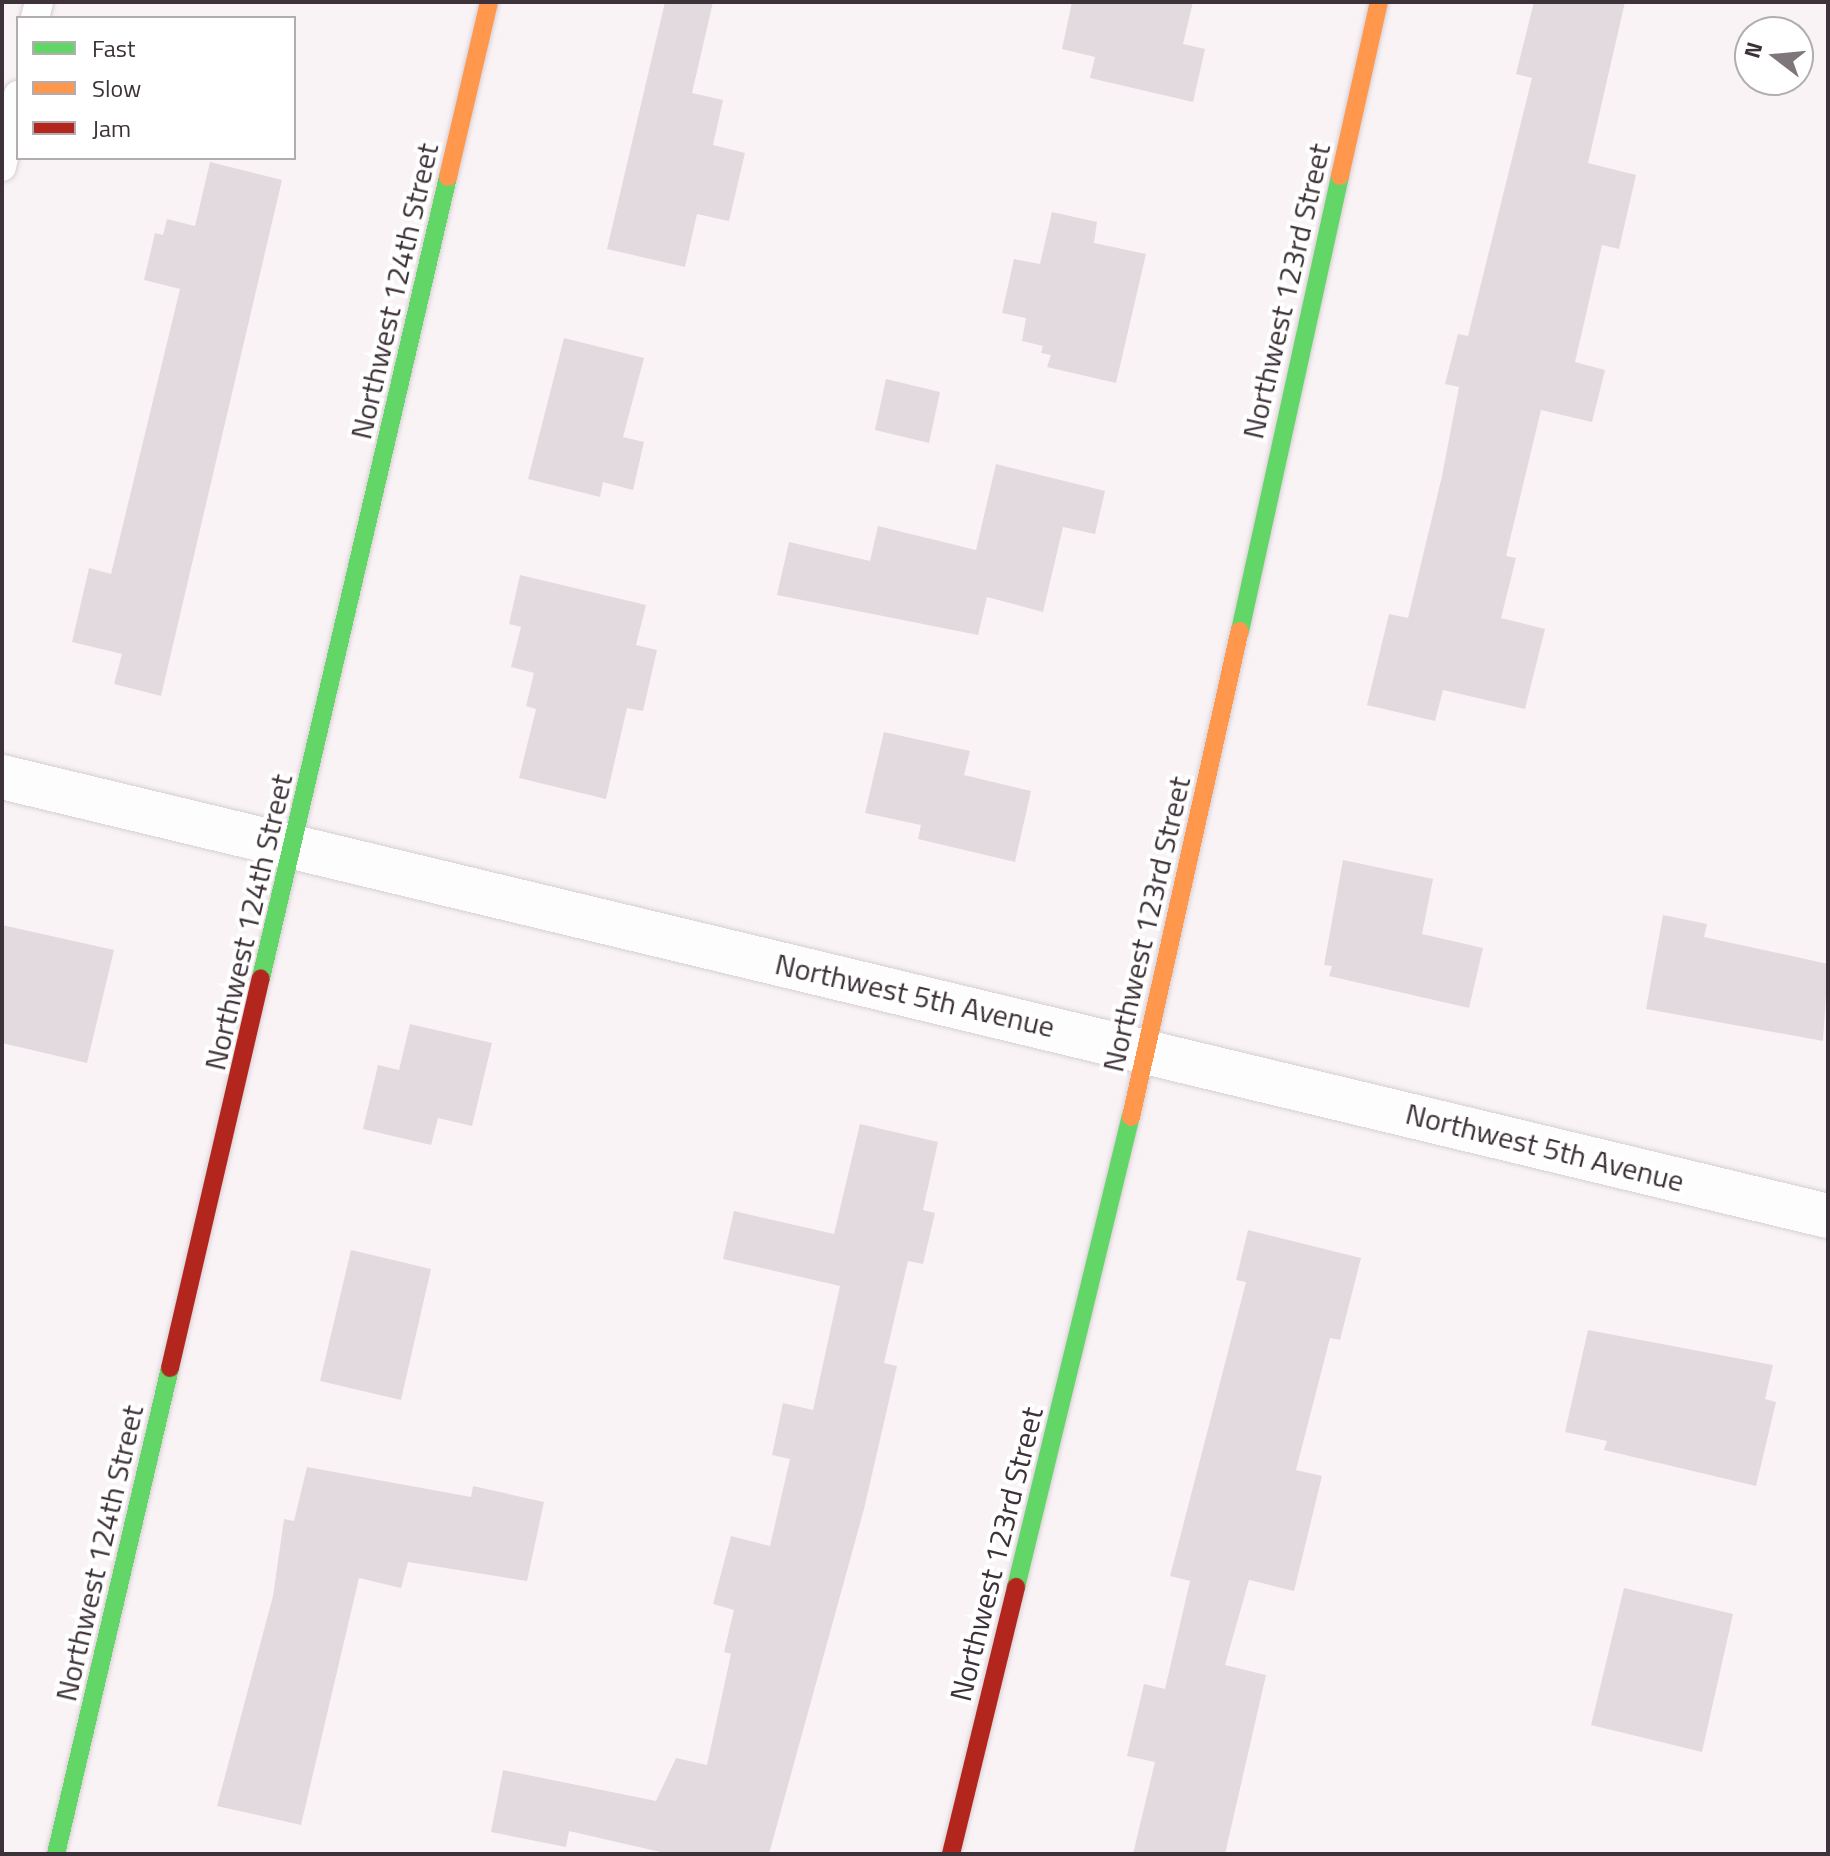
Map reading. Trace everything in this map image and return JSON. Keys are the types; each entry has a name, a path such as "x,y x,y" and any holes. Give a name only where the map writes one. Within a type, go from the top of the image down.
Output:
{"street":[{"name":"Northwest 124th Street","path":"56,1854 294,851 489,2"},
{"name":"Northwest 123rd Street","path":"951,1854 1147,1049 1379,2"},
{"name":"Northwest 5th Avenue","path":"2,777 294,851 1147,1049 1828,1216"}],"lane":[{"path":"2,167 16,104"}],"building":[{"path":"665,2 713,2 692,93 723,100 713,145 745,153 729,221 697,214 685,267 607,249"},
{"path":"1072,2 1193,2 1183,44 1205,49 1193,102 1090,78 1095,57 1062,49"},
{"path":"1534,2 1625,2 1588,163 1636,175 1619,249 1602,245 1575,362 1605,370 1592,422 1541,410 1506,556 1516,558 1501,618 1545,629 1525,709 1443,690 1435,721 1367,705 1389,614 1408,618 1442,476 1459,387 1445,384 1458,334 1468,336 1532,78 1516,74"},
{"path":"210,162 282,180 161,696 114,684 122,654 72,642 89,568 111,574 180,289 144,280 155,233 163,235 167,219 195,226"},
{"path":"1052,212 1097,222 1094,243 1146,254 1116,383 1047,367 1051,355 1041,353 1043,346 1022,341 1026,318 1002,313 1014,259 1040,264"},
{"path":"564,338 644,358 623,437 644,442 633,490 603,482 600,497 528,479"},
{"path":"886,379 940,392 929,443 875,430"},
{"path":"996,464 1105,491 1095,534 1063,527 1043,612 987,597 978,635 777,595 789,542 870,561 878,526 976,550"},
{"path":"520,575 646,605 636,645 657,650 643,711 627,708 606,799 519,778 536,709 526,706 534,673 511,667 521,627 509,624"},
{"path":"884,732 970,751 964,775 1031,791 1015,862 918,839 921,825 865,813"},
{"path":"1343,860 1433,879 1422,934 1483,948 1469,1008 1329,976 1332,966 1324,965"},
{"path":"1663,915 1707,924 1704,937 1828,964 1823,1041 1646,1009"},
{"path":"2,925 114,950 87,1063 2,1043"},
{"path":"410,1024 492,1043 472,1126 438,1118 431,1145 363,1129 378,1065 399,1070"},
{"path":"860,1124 938,1142 923,1210 935,1213 923,1264 908,1261 884,1363 897,1366 864,1509 769,1854 669,1854 569,1831 566,1847 491,1832 503,1770 656,1801 676,1758 707,1765 731,1654 724,1652 734,1610 713,1604 731,1536 770,1546 790,1459 772,1455 783,1403 813,1410 840,1286 723,1259 734,1211 834,1234"},
{"path":"1248,1230 1361,1258 1340,1340 1330,1338 1296,1470 1322,1476 1294,1591 1249,1580 1225,1665 1266,1675 1225,1854 1133,1854 1155,1762 1127,1756 1144,1684 1165,1689 1190,1581 1170,1576 1246,1282 1236,1280"},
{"path":"351,1250 431,1269 401,1400 320,1381"},
{"path":"1588,1330 1773,1365 1765,1399 1776,1402 1756,1486 1604,1450 1607,1441 1565,1432"},
{"path":"307,1467 471,1497 473,1486 544,1502 527,1581 408,1562 401,1588 359,1578 301,1825 217,1806 273,1596 284,1519 294,1521"},
{"path":"1624,1588 1733,1614 1702,1752 1591,1725"}],"traffic: fast":[{"path":"1240,631 1340,176"},
{"path":"261,978 448,177"},
{"path":"1016,1587 1131,1117"},
{"path":"56,1854 170,1368"}],"traffic: slow":[{"path":"448,177 489,2"},
{"path":"1340,176 1379,2"},
{"path":"1131,1117 1240,631"}],"traffic: jam":[{"path":"170,1368 261,978"},
{"path":"951,1854 1016,1587"}]}
